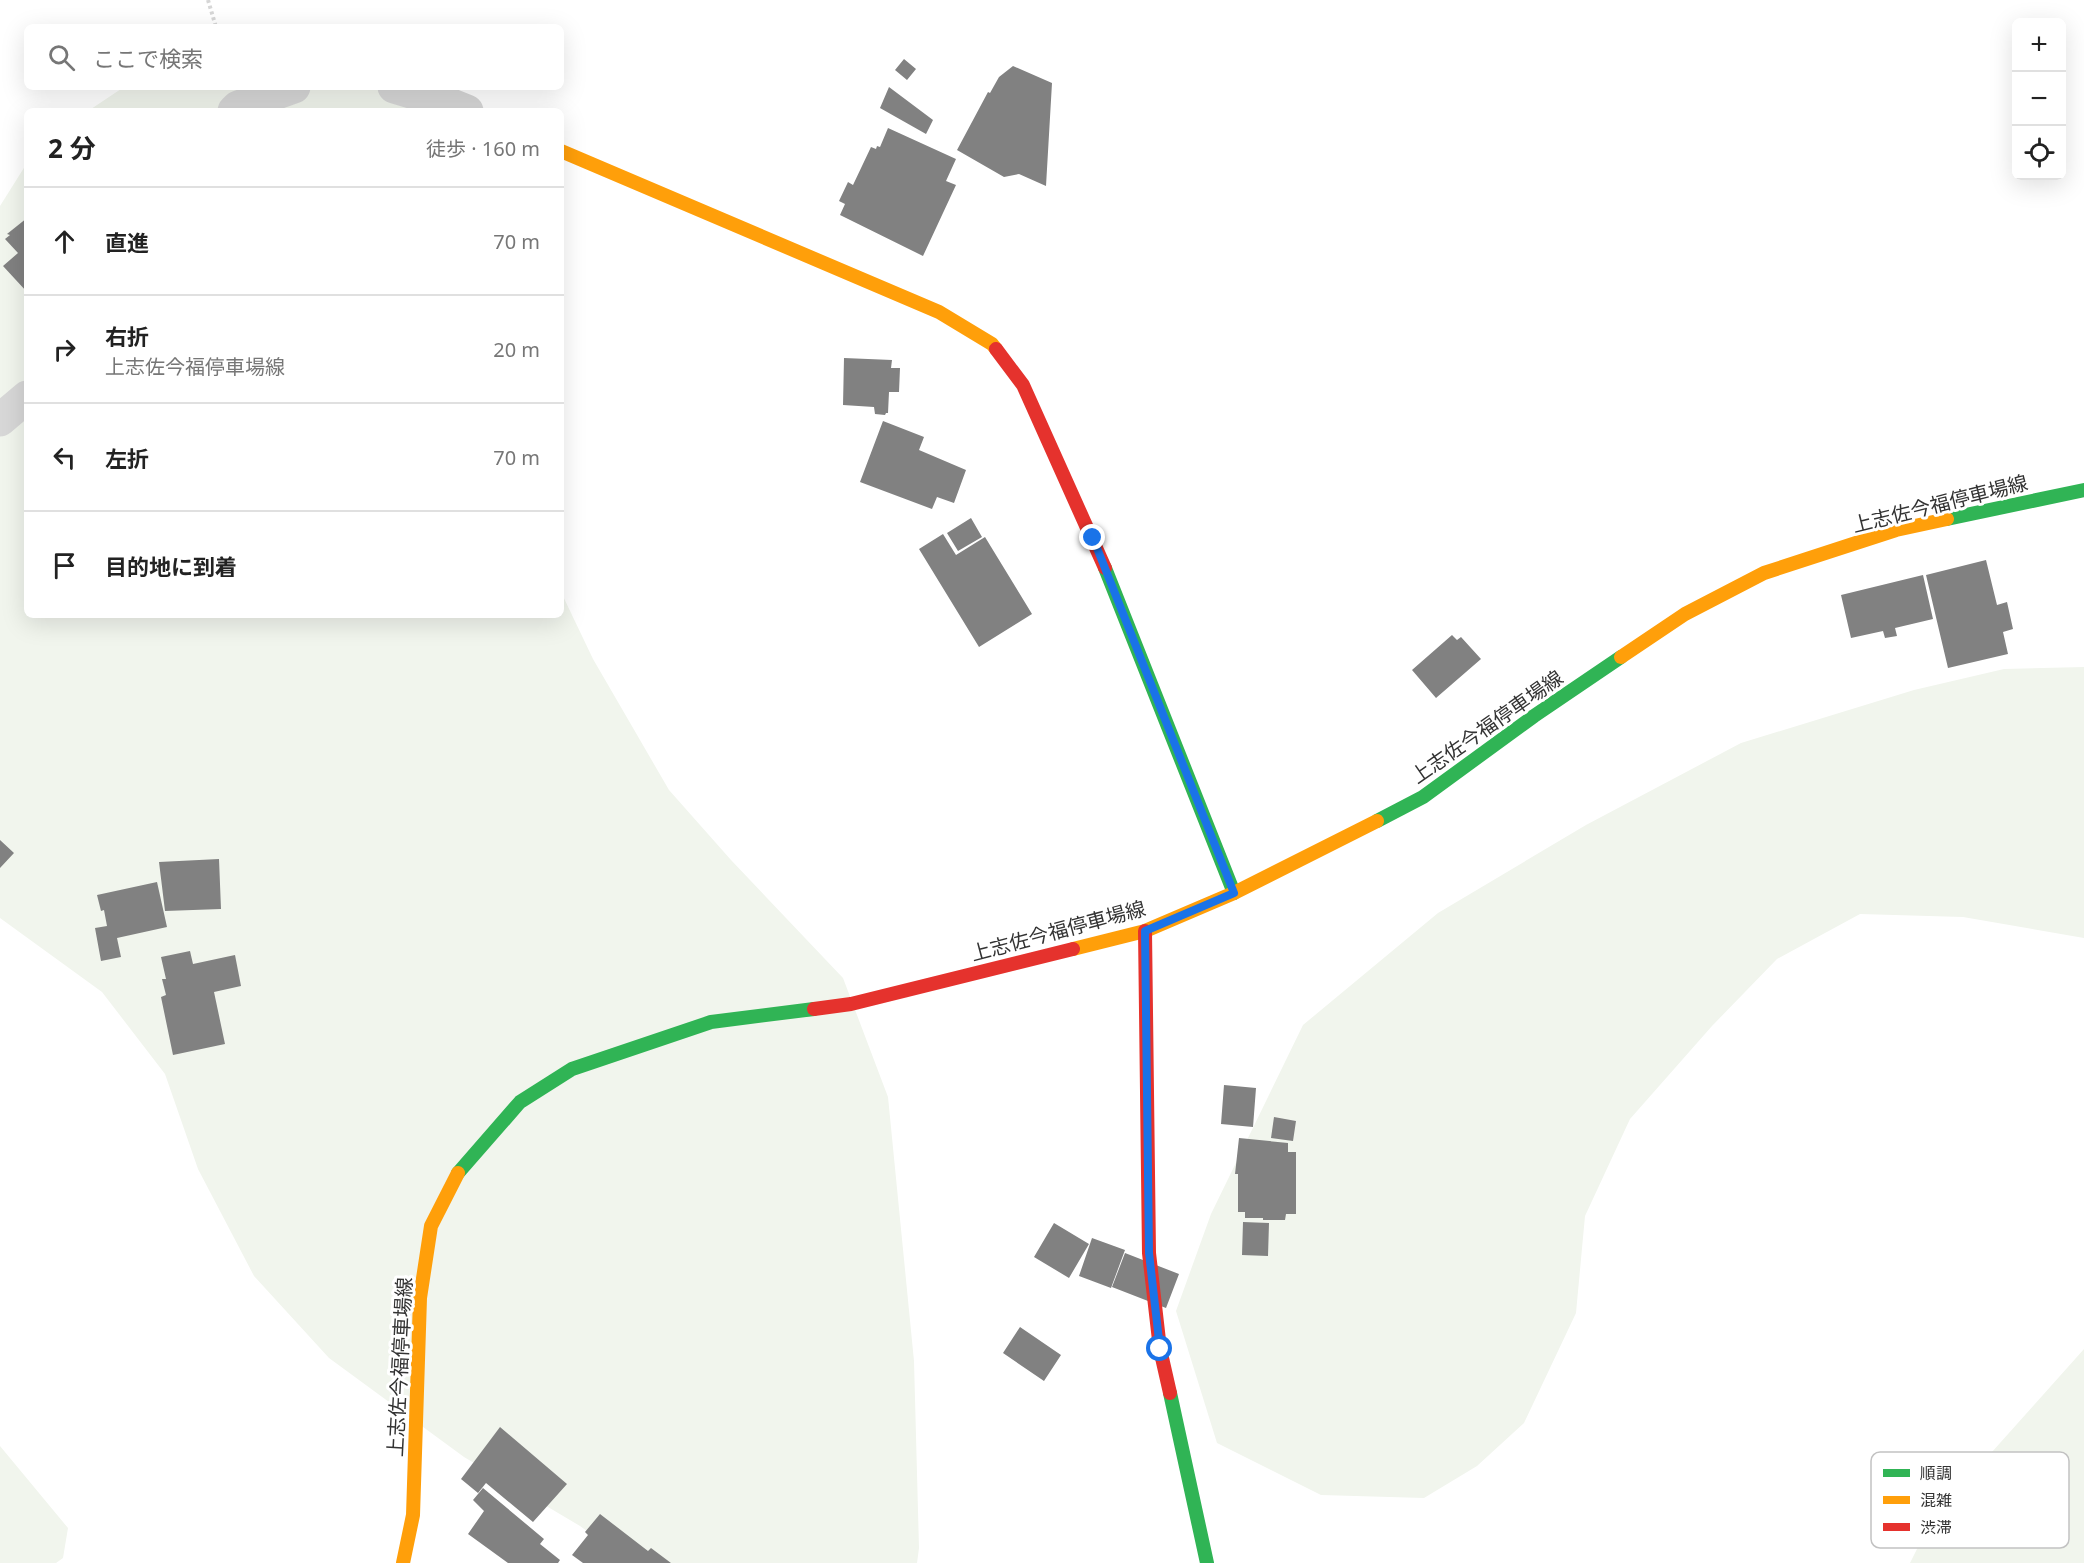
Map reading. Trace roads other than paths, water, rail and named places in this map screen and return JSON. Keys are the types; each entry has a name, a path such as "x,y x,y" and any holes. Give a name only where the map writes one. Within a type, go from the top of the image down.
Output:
{"main road":[{"path":"564,152 939,312 992,344 1023,385 1093,538 1234,893"},
{"name":"上志佐今福停車場線","path":"403,1563 413,1515 420,1298 431,1226 461,1168 520,1102 572,1069 711,1022 851,1004 1145,931 1234,893 1423,797 1534,716 1686,614 1764,573 1896,530 2084,490"},
{"path":"1145,931 1149,1253 1160,1349 1207,1563"}],"street":[{"path":"237,108 286,90"},
{"path":"404,90 460,108"},
{"path":"0,420 24,400"}]}
